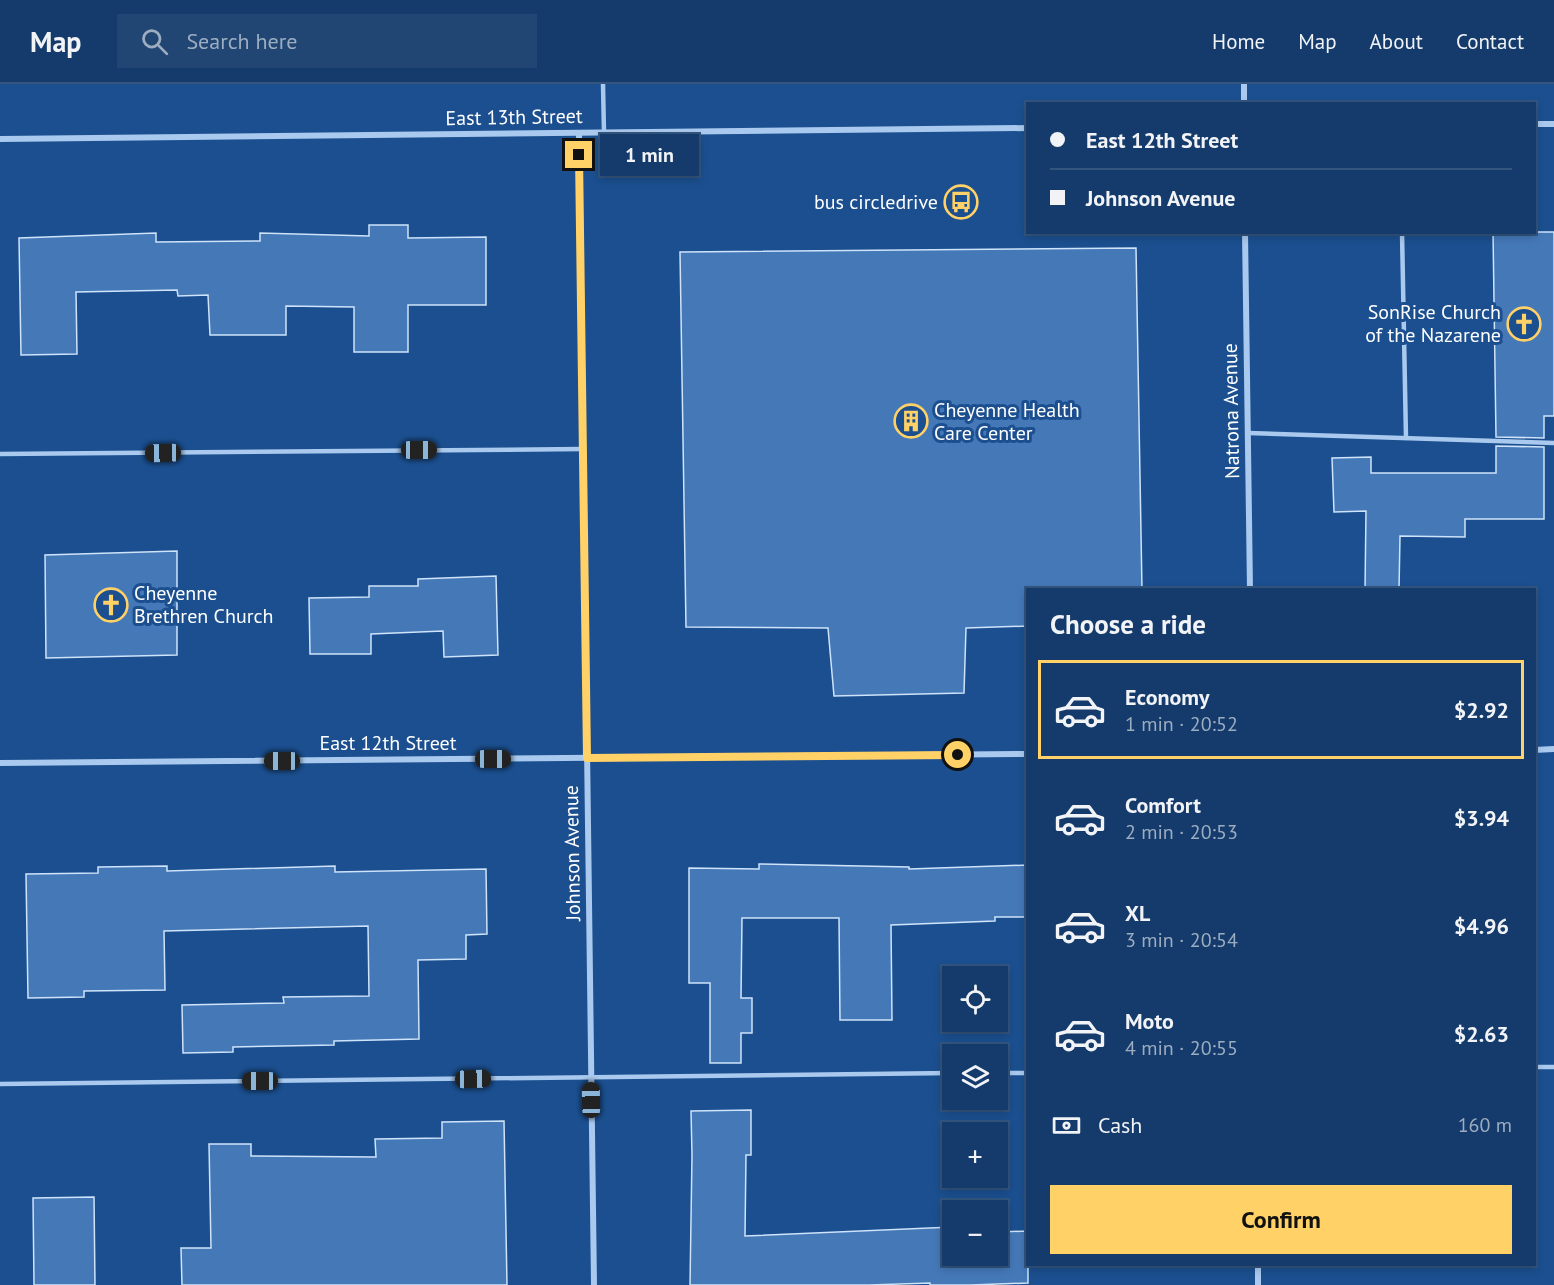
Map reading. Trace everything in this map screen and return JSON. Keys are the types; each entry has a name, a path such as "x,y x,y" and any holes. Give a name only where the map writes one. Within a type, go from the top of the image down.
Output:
{"street":[{"path":"1244,84 1244,102"},
{"path":"1536,124 1554,124"},
{"name":"East 13th Street","path":"0,139 1026,128"},
{"name":"Johnson Avenue","path":"579,133 594,1285"},
{"name":"Natrona Avenue","path":"1245,234 1250,588"},
{"path":"1536,750 1554,749"},
{"name":"East 12th Street","path":"0,763 1026,754"},
{"path":"1258,1266 1258,1285"}],"lane":[{"path":"603,84 604,133"},
{"path":"1402,234 1406,438"},
{"path":"1248,433 1554,443"},
{"path":"0,454 583,449"},
{"path":"1536,1067 1554,1067"},
{"path":"1008,1073 1026,1072"},
{"path":"0,1084 942,1073"}],"building":[{"path":"369,225 408,225 408,238 486,237 486,305 408,305 408,352 354,352 354,307 286,306 286,335 210,335 208,295 178,296 177,290 76,292 77,354 21,355 19,238 156,233 156,242 260,241 260,233 369,236"},
{"name":"SonRise Church of the Nazarene","path":"1554,232 1554,416 1544,416 1544,438 1496,437 1493,234"},
{"name":"Cheyenne Health Care Center","path":"1136,248 1142,588 1026,588 1026,626 966,628 964,693 834,696 828,628 686,627 680,252"},
{"path":"1496,446 1544,447 1544,519 1465,519 1465,537 1400,536 1399,588 1365,588 1366,511 1334,512 1332,458 1371,457 1371,473 1496,473"},
{"name":"Cheyenne Brethren Church","path":"177,551 177,655 46,658 45,555"},
{"path":"496,576 498,655 444,657 443,631 371,634 371,654 310,654 309,598 369,597 369,586 418,586 418,579"},
{"path":"759,864 909,867 909,869 1026,865 1026,917 995,917 995,921 891,925 892,1020 840,1020 839,918 742,918 741,998 752,998 752,1033 741,1033 741,1063 710,1063 710,983 689,983 689,868 759,869"},
{"path":"167,866 167,871 335,866 335,872 486,869 487,934 466,935 466,959 418,960 419,1039 334,1041 334,1045 233,1047 233,1052 183,1053 182,1005 284,1003 283,997 369,996 368,926 164,931 165,990 84,991 84,997 28,998 26,874 98,873 98,867"},
{"path":"751,1110 751,1155 746,1155 745,1236 942,1227 942,1266 1008,1266 1008,1232 1026,1231 1028,1283 690,1285 691,1111"},
{"path":"504,1121 507,1285 182,1285 181,1248 211,1248 209,1144 251,1144 251,1156 376,1157 375,1139 442,1138 442,1122"},
{"path":"94,1197 95,1285 34,1285 33,1198"}],"place":[{"name":"bus circledrive","path":"961,202"},
{"name":"SonRise Church of the Nazarene","path":"1524,324"},
{"name":"Cheyenne Health Care Center","path":"911,421"},
{"name":"Cheyenne Brethren Church","path":"111,605"}],"route":[{"path":"579,155 587,758 958,755"}]}
